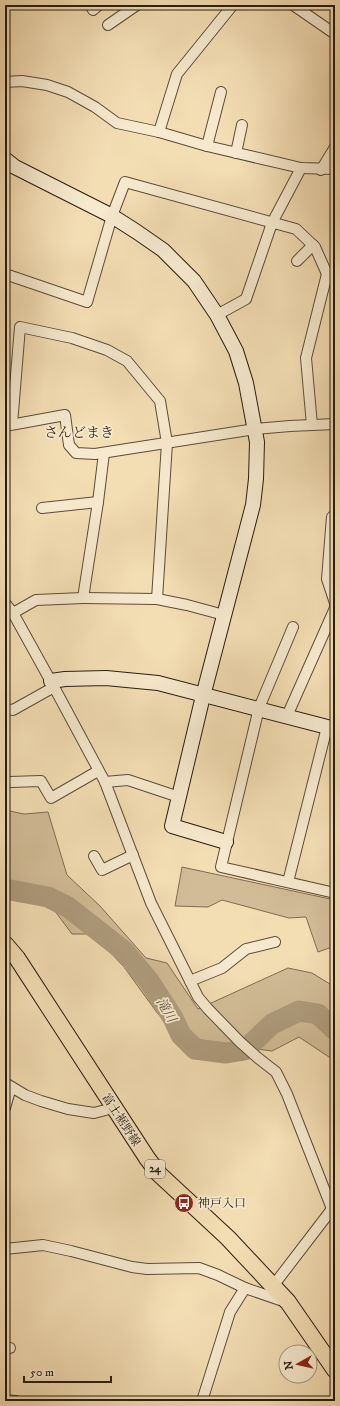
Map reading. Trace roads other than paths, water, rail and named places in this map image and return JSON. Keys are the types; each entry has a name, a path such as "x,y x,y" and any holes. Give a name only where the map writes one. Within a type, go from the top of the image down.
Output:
{"main road":[{"name":"富士裾野線","path":"5,944 17,958 113,1108 159,1174 228,1238 288,1302 335,1370"}],"street":[{"path":"90,5 93,10 100,5"},
{"path":"159,132 177,74 232,6 230,5"},
{"path":"293,5 335,34"},
{"path":"108,25 131,7"},
{"path":"5,82 22,81 48,85 68,92 95,107 117,123 159,132 207,146 300,168 335,170"},
{"path":"207,146 221,92"},
{"path":"236,153 242,125"},
{"path":"321,170 335,147"},
{"path":"5,159 15,167 112,216 163,250 194,281 217,315 236,351 246,383 257,442 256,479 253,505 203,696 172,826 226,842"},
{"path":"217,315 246,299 272,223 300,168"},
{"path":"5,274 87,302 112,216 125,182 296,229 315,247 331,276 306,358 312,425"},
{"path":"297,261 313,245"},
{"path":"157,599 167,443 160,401 127,361 107,350 72,338 20,328 8,425 65,415 69,445 76,453 104,454 167,443 255,429 335,424"},
{"path":"83,598 104,454"},
{"path":"42,508 98,502"},
{"path":"335,515 332,517 327,580 335,603"},
{"path":"13,614 36,600 83,598 157,599 224,615"},
{"path":"5,603 13,614 105,782 151,903 198,996 208,1009 240,1042 276,1072 287,1094 333,1208 273,1286"},
{"path":"287,716 335,608"},
{"path":"294,627 259,708 221,867 335,893"},
{"path":"5,709 13,710 52,684 65,678 106,678 158,683 203,696 259,708 331,728 288,882"},
{"path":"10,782 41,781 51,798 98,771"},
{"path":"105,782 128,780 179,797"},
{"path":"94,856 102,870 133,855"},
{"path":"190,981 222,968 246,949 274,942"},
{"path":"5,1108 8,1085 41,1101 68,1109 94,1113 113,1108"},
{"path":"5,1249 43,1245 132,1267 147,1269 198,1268 218,1275 245,1288 288,1302"},
{"path":"202,1401 230,1312 245,1288"},
{"path":"5,1400 16,1401"}],"waterway":[{"name":"滝川","path":"5,889 48,897 68,907 124,951 149,981 173,1018 181,1035 195,1049 226,1053 245,1050 272,1024 299,1011 318,1014 335,1030"}],"place":[{"name":"神戸入口","path":"184,1203"}],"district":[{"name":"さんどまき","path":"79,433"}]}
